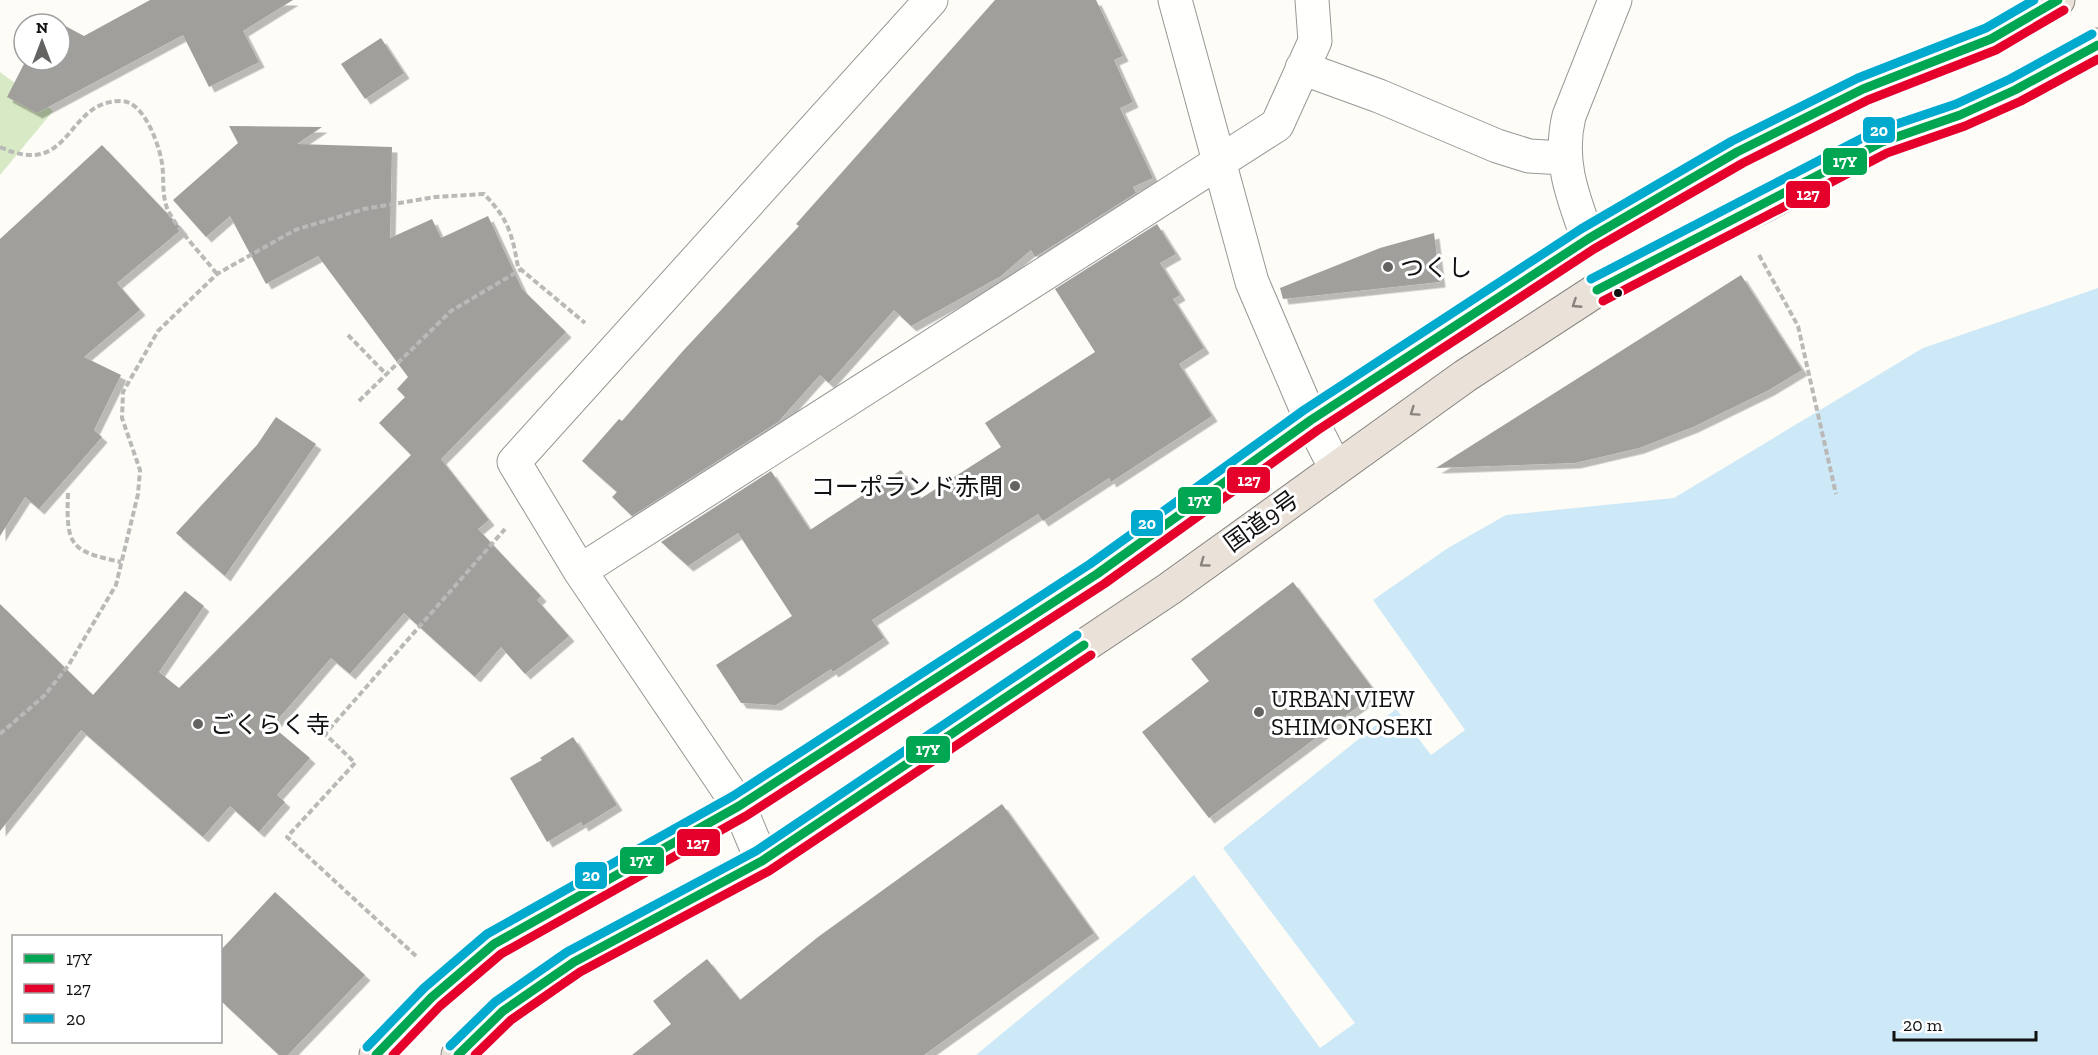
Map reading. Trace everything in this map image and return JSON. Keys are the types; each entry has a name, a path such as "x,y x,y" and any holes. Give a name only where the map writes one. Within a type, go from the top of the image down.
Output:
{"highway":[{"path":"376,1055 432,997 494,944 740,806 1097,574 1311,420 1588,239 1737,152 1863,89 1991,39 2058,0"},
{"name":"国道9号","path":"458,1055 503,1011 574,962 762,861 1168,589 1335,467 1465,376 1606,284 1882,142 1987,102 2098,45"}],"street":[{"path":"762,861 740,806 580,571 514,462 932,0"},
{"path":"1174,0 1252,282 1311,420 1335,467"},
{"path":"580,571 1277,125 1315,41 1312,0"},
{"path":"1588,239 1568,183 1564,158 1569,116 1615,0"},
{"path":"1302,68 1379,96 1497,146 1529,156 1564,158"}],"path":[{"path":"0,147 26,156 42,154 57,148 87,112 105,104 123,100 137,107 151,130 161,158 167,209 217,274"},
{"path":"0,734 44,696 68,666 116,585 138,494 140,470 122,418 123,392 158,331 217,274 295,230 352,213 435,197 484,194 503,213 512,235 518,267 616,349"},
{"path":"1758,255 1798,326 1836,494"},
{"path":"359,401 451,311 522,269"},
{"path":"348,335 386,374"},
{"path":"68,493 66,527 75,547 92,555 121,562"},
{"path":"419,959 287,837 355,763 326,734 534,496"}],"green space":[{"path":"0,72 53,111 0,175"}],"water":[{"path":"2098,288 2098,1055 976,1055 1194,875 1320,1048 1355,1023 1223,848 1396,709 1431,755 1465,730 1373,600 1448,548 1506,515 1674,498 1923,348"}],"building":[{"path":"150,0 293,0 243,31 259,62 209,87 183,35 37,113 7,97 20,72 72,72 72,30 84,36"},
{"path":"995,0 1096,0 1123,56 1114,60 1133,102 1120,108 1153,178 1133,187 1136,193 1035,257 1031,250 1001,276 911,326 894,310 829,383 820,375 778,422 632,516 612,497 617,492 582,461 619,419 622,421 682,352 799,226 796,224"},
{"path":"381,38 404,73 365,99 341,64"},
{"path":"229,126 322,127 297,144 392,147 390,238 432,219 441,238 488,216 522,289 566,332 441,459 489,520 478,529 541,596 537,600 569,636 525,674 501,647 475,677 404,613 350,674 331,658 272,726 310,758 277,795 285,802 259,832 230,806 203,837 81,730 0,831 0,604 93,695 185,591 204,606 159,672 179,688 411,455 379,423 405,397 397,389 408,377 318,256 266,284 230,216 206,237 173,200 238,143"},
{"path":"102,145 182,229 117,283 140,310 84,357 121,375 94,430 102,437 39,509 25,497 0,536 0,239"},
{"path":"1157,224 1176,254 1160,263 1180,295 1173,299 1204,348 1179,364 1212,416 1111,482 1109,478 1043,521 1038,514 872,620 884,638 833,672 831,669 776,705 741,703 716,665 792,616 738,533 688,566 661,542 771,471 810,530 901,470 920,499 1001,447 985,423 1095,352 1055,289"},
{"path":"1434,233 1440,282 1283,299 1280,288 1380,248"},
{"path":"1741,275 1802,370 1769,390 1693,427 1639,448 1575,463 1436,468"},
{"path":"276,417 316,444 225,576 176,533 257,445"},
{"name":"URBAN VIEW SHIMONOSEKI","path":"1293,582 1376,693 1209,818 1142,732 1209,681 1191,659"},
{"path":"573,737 617,805 583,826 581,822 547,842 510,778 542,760 540,758"},
{"path":"1002,804 1094,933 924,1055 632,1055 671,1024 653,1001 707,959 740,1000 818,937"},
{"path":"275,892 365,975 288,1055 279,1055 222,1002 222,949"}],"transit line":[{"name":"20","path":"367,1047 424,988 487,934 733,796 1090,564 1304,410 1581,229 1732,141 1858,78 1986,28 2034,0"},
{"name":"17Y","path":"376,1055 432,997 494,944 739,806 1097,574 1311,420 1588,239 1737,152 1863,89 1991,39 2058,0"},
{"name":"127","path":"393,1055 440,1006 501,954 746,816 1104,584 1318,430 1594,249 1743,163 1868,100 1996,50 2064,10"},
{"name":"20","path":"1591,279 1876,131 1956,104 2010,79 2092,34"},
{"name":"17Y","path":"1597,290 1882,142 1960,115 2015,90 2098,45"},
{"name":"127","path":"1603,301 1887,153 1965,126 2021,101 2098,59"},
{"name":"20","path":"450,1046 495,1002 567,952 756,851 1077,635"},
{"name":"17Y","path":"458,1055 503,1011 574,962 762,861 1084,645"},
{"name":"127","path":"475,1055 511,1020 580,972 769,871 1091,655"}],"place":[{"name":"つくし","path":"1388,267"},
{"name":"コーポランド赤間","path":"1015,486"},
{"name":"URBAN VIEW SHIMONOSEKI","path":"1259,712"},
{"name":"ごくらく寺","path":"198,724"}]}
